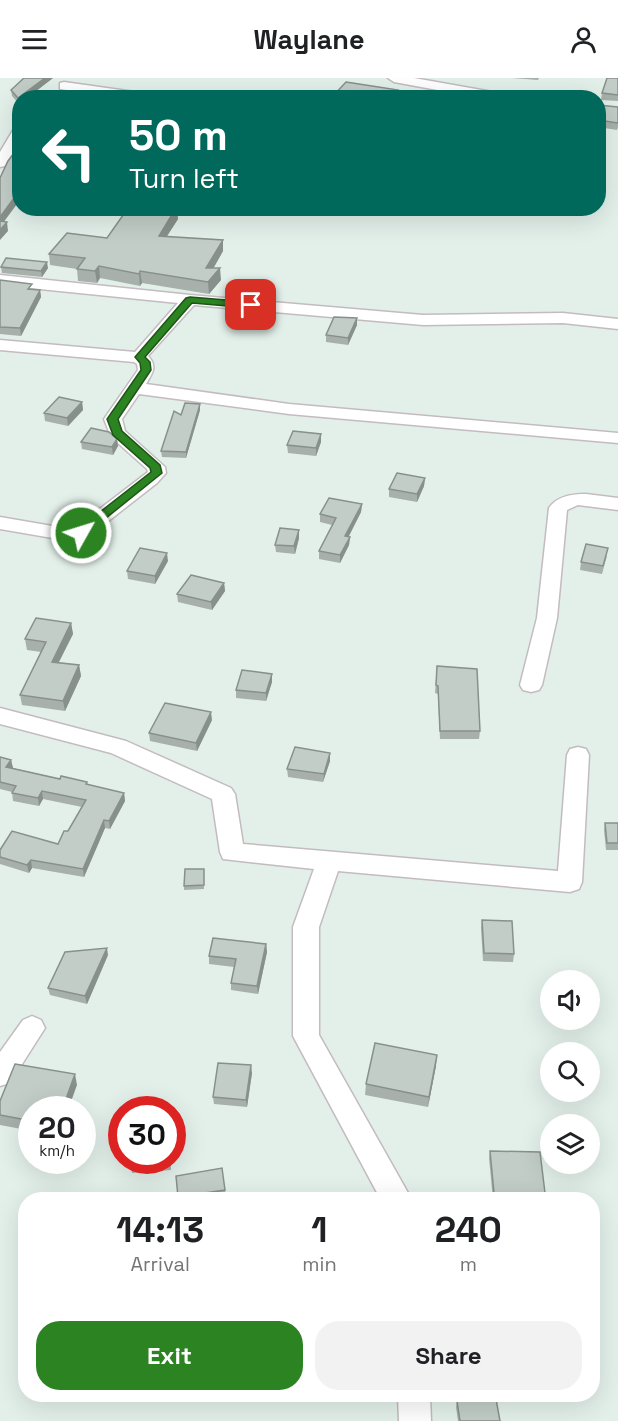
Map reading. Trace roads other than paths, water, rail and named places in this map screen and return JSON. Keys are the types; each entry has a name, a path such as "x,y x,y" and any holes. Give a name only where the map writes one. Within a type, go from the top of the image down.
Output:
{"street":[{"path":"394,78 441,90"},
{"path":"69,82 109,90"},
{"path":"0,162 12,142"},
{"path":"0,280 190,300 423,320 563,318 618,324"},
{"path":"140,357 190,300"},
{"path":"0,345 140,357 145,362 146,370 113,419 114,426 117,433 156,467 157,473 81,533 64,534 0,523"},
{"path":"135,388 289,409 618,438"},
{"path":"531,685 547,618 558,508 564,502 573,500 618,504"},
{"path":"0,716 118,747 224,794 232,852 570,882 578,755"},
{"path":"329,861 306,927 306,1036 393,1192"},
{"path":"0,1074 32,1028"},
{"path":"414,1402 415,1421"}]}
